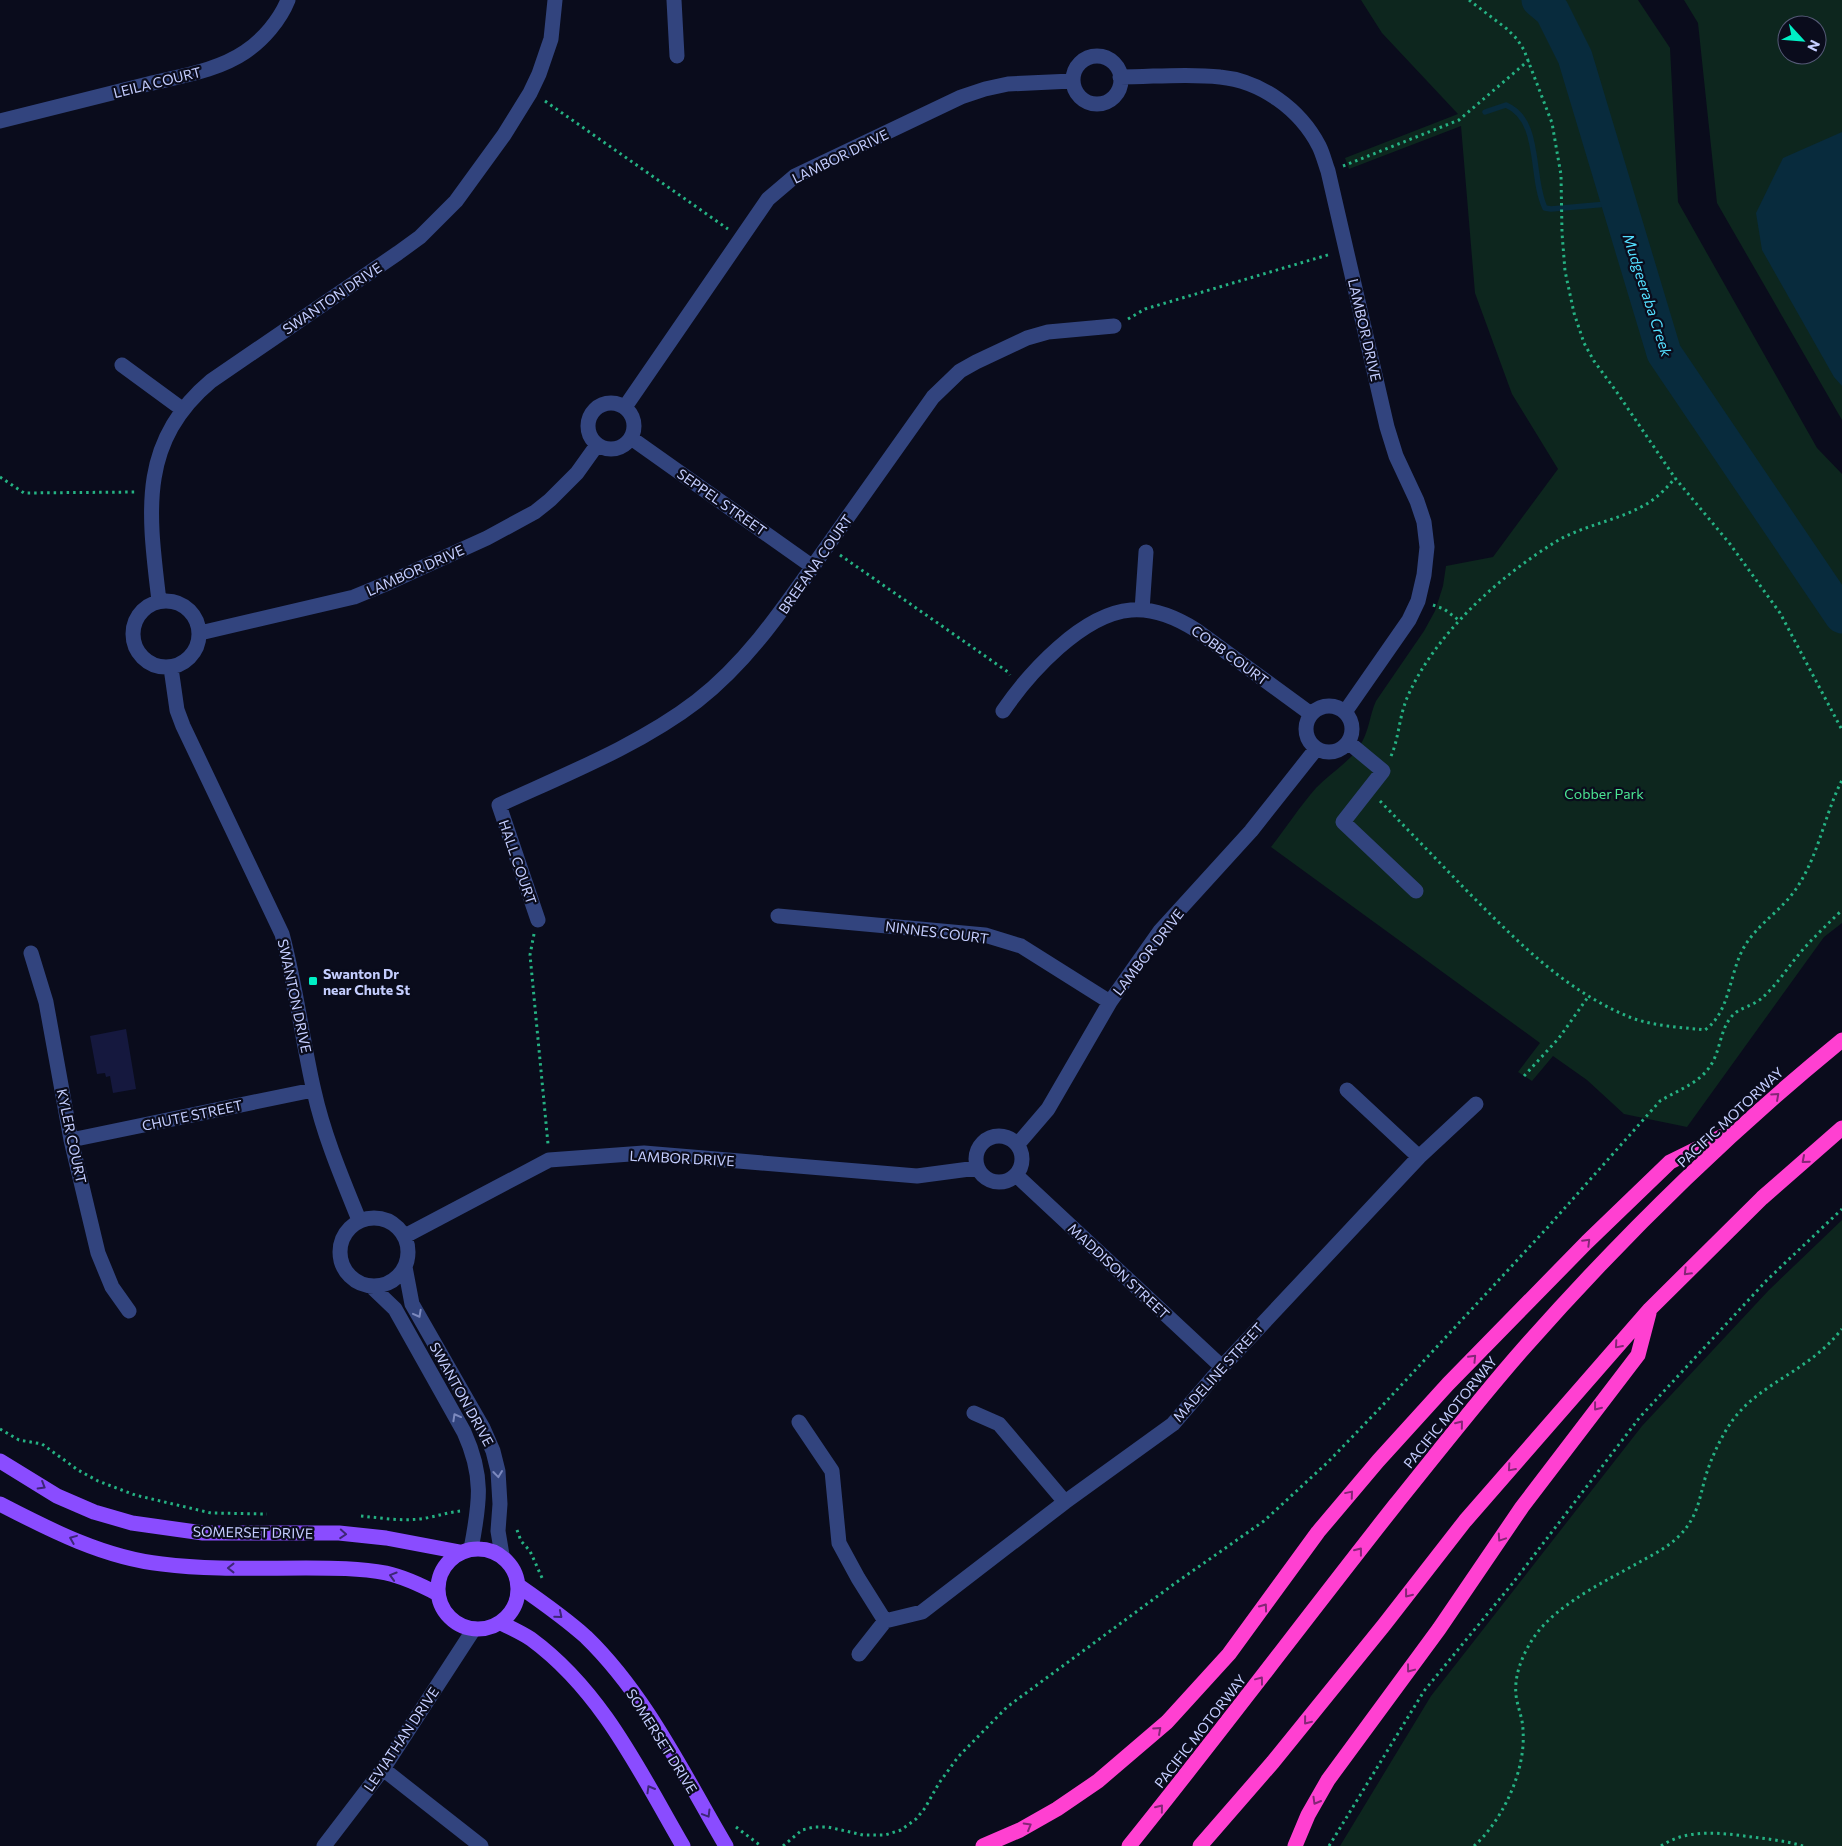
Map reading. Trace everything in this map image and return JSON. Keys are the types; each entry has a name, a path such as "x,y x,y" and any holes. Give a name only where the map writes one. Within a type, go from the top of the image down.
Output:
{"highway":[{"name":"PACIFIC MOTORWAY","path":"1129,1846 1218,1736 1370,1537 1462,1421 1523,1349 1590,1275 1740,1128 1842,1040"},
{"path":"983,1846 1020,1830 1057,1809 1098,1781 1167,1722 1228,1654 1318,1532 1378,1461 1448,1384 1587,1242 1670,1162 1740,1128"},
{"path":"1200,1846 1273,1762 1465,1521 1650,1309 1762,1198 1842,1128"},
{"path":"1295,1846 1308,1815 1334,1772 1439,1630 1522,1507 1638,1355 1650,1309"}],"main road":[{"name":"SOMERSET DRIVE","path":"0,1461 57,1496 94,1512 132,1523 203,1534 338,1533 466,1550 486,1549 502,1555"},
{"path":"0,1504 75,1540 120,1556 161,1564 208,1567 338,1568 385,1573 417,1583 438,1594"},
{"path":"466,1550 450,1560 441,1572 438,1594 442,1608 448,1616 457,1624 474,1629 488,1628 501,1623 515,1606 519,1586 517,1576 512,1565 502,1555"},
{"name":"SOMERSET DRIVE","path":"519,1586 547,1604 586,1638 625,1682 653,1722 726,1846"},
{"path":"501,1623 531,1639 589,1694 617,1732 684,1846"}],"street":[{"name":"LEILA COURT","path":"0,121 194,73 227,62 245,52 273,26 288,0"},
{"name":"SWANTON DRIVE","path":"159,601 152,546 152,492 157,458 164,440 182,409 210,381 398,253 439,219 456,201 509,128 539,74 550,39 555,0"},
{"path":"674,0 677,56"},
{"path":"1092,56 1102,56 1111,60 1117,66 1120,78 1118,90 1113,97 1106,102 1098,104 1086,102 1079,96 1072,82 1075,70 1080,62 1092,56"},
{"name":"LAMBOR DRIVE","path":"1120,78 1220,77 1242,82 1265,91 1285,104 1303,123 1319,146 1328,171 1387,427 1396,456 1417,501 1424,522 1427,547 1418,601 1409,620 1397,640 1345,712"},
{"name":"LAMBOR DRIVE","path":"625,407 768,199 794,176 961,98 985,89 1008,84 1072,82"},
{"name":"BREEANA COURT","path":"499,805 628,743 678,715 727,676 750,652 783,610 933,397 960,371 1027,338 1048,332 1114,326"},
{"path":"122,365 182,409"},
{"path":"604,404 619,404 625,407 634,420 631,438 617,449 610,450 597,445 592,440 587,426 592,412 604,404"},
{"name":"SEPPEL STREET","path":"631,438 813,566"},
{"name":"LAMBOR DRIVE","path":"200,633 354,597 487,538 535,512 550,500 577,473 597,445"},
{"path":"1142,610 1146,552"},
{"path":"170,600 178,602 189,610 197,621 200,633 197,648 190,657 181,664 171,668 159,668 151,665 136,650 132,639 134,623 140,612 159,601 170,600"},
{"name":"COBB COURT","path":"1003,711 1018,688 1041,664 1077,632 1113,615 1130,610 1142,610 1166,615 1196,630 1311,714"},
{"name":"SWANTON DRIVE","path":"171,668 177,710 183,726 282,934 291,970 313,1090 332,1149 360,1220"},
{"path":"1328,706 1337,707 1345,712 1350,719 1352,735 1343,748 1329,753 1316,749 1306,736 1307,721 1311,714 1318,708 1328,706"},
{"path":"1348,742 1383,771 1343,822 1416,891"},
{"name":"LAMBOR DRIVE","path":"1017,1145 1048,1109 1110,1002 1160,931 1251,832 1316,749"},
{"name":"HALL COURT","path":"499,805 538,920"},
{"name":"NINNES COURT","path":"778,916 985,935 1021,946 1110,1002"},
{"name":"KYLER COURT","path":"31,953 46,1002 71,1140 98,1253 112,1288 129,1312"},
{"name":"CHUTE STREET","path":"71,1140 313,1090"},
{"path":"1347,1090 1419,1157"},
{"name":"MADELINE STREET","path":"885,1621 922,1612 1064,1502 1173,1424 1222,1367 1419,1157 1476,1104"},
{"path":"998,1136 1005,1137 1012,1140 1021,1152 1021,1168 1009,1181 1000,1183 990,1181 982,1176 977,1168 976,1154 984,1141 998,1136"},
{"name":"LAMBOR DRIVE","path":"405,1236 549,1160 644,1153 918,1176 977,1168"},
{"name":"MADDISON STREET","path":"1016,1175 1222,1367"},
{"path":"372,1217 385,1219 397,1226 405,1236 408,1252 405,1267 399,1276 382,1286 372,1287 360,1284 343,1270 339,1259 339,1247 343,1236 350,1227 360,1220 372,1217"},
{"name":"SWANTON DRIVE","path":"405,1267 412,1304 483,1428 493,1451 498,1471 500,1504 498,1531 502,1555"},
{"name":"SWANTON DRIVE","path":"372,1287 395,1309 473,1451 479,1481 478,1514 466,1550"},
{"path":"974,1413 999,1424 1064,1502"},
{"path":"799,1422 832,1471 839,1543 885,1621 859,1654"},
{"name":"LEVIATHAN DRIVE","path":"324,1846 382,1769 474,1629"},
{"path":"382,1769 481,1846"}],"path":[{"path":"1469,0 1517,39 1529,60 1552,123 1562,199 1565,271 1574,313 1584,343 1594,362 1675,478 1730,544 1780,613 1842,730"},
{"path":"1328,171 1459,120 1529,60"},
{"path":"530,92 741,238"},
{"path":"1114,326 1145,309 1346,250"},
{"path":"0,477 24,493 152,492"},
{"path":"1383,771 1394,750 1407,699 1420,673 1437,647 1460,621 1487,594 1512,573 1558,541 1640,508 1661,494 1675,478"},
{"path":"827,546 1008,672 1018,688"},
{"path":"1418,601 1444,609 1460,621"},
{"path":"1368,790 1505,930 1545,965 1588,997 1628,1017 1660,1025 1705,1030 1713,1024 1722,1011 1736,963 1743,948 1753,934 1795,891 1808,870 1842,780"},
{"path":"783,1846 802,1830 814,1827 828,1827 863,1835 885,1836 901,1830 916,1819 925,1808 939,1783 958,1757 1007,1708 1174,1584 1264,1521 1294,1495 1381,1407 1547,1228 1660,1101 1695,1082 1705,1074 1715,1058 1731,1016 1750,1007 1762,998 1807,945 1842,910"},
{"path":"538,920 530,955 549,1160"},
{"path":"1524,1076 1559,1038 1588,997"},
{"path":"1329,1846 1424,1691 1512,1584 1640,1417 1767,1280 1842,1209"},
{"path":"1474,1846 1500,1813 1521,1764 1523,1730 1516,1686 1521,1662 1535,1636 1550,1619 1582,1595 1660,1551 1681,1535 1697,1511 1709,1465 1732,1420 1753,1397 1813,1358 1842,1330"},
{"path":"1660,1846 1680,1837 1711,1833 1780,1840 1802,1846"}],"green space":[{"name":"Cobber Park","path":"1361,0 1638,0 1670,48 1678,202 1817,448 1842,474 1842,923 1824,937 1687,1127 1624,1114 1587,1080 1553,1056 1532,1081 1518,1072 1540,1043 1271,847 1316,788 1358,749 1366,732 1376,701 1424,631 1435,611 1443,586 1446,566 1493,557 1558,469 1512,394 1475,293 1461,126 1349,169 1345,158 1458,114 1382,33"},
{"path":"1684,0 1842,0 1842,420 1717,203 1698,23"},
{"path":"1842,1220 1842,1846 1340,1846 1431,1696 1642,1426 1769,1290"}],"water":[{"path":"1842,132 1842,386 1834,377 1762,250 1756,213 1783,158"}],"building":[{"path":"126,1029 136,1089 113,1093 110,1076 106,1077 105,1073 97,1074 90,1036"}],"waterway":[{"name":"Mudgeeraba Creek","path":"1539,0 1552,11 1575,57 1664,353 1842,616"},
{"path":"1485,112 1506,105 1517,112 1525,123 1530,136 1540,195 1545,208 1619,203"}],"place":[{"name":"Swanton Dr near Chute St","path":"313,981"}]}
